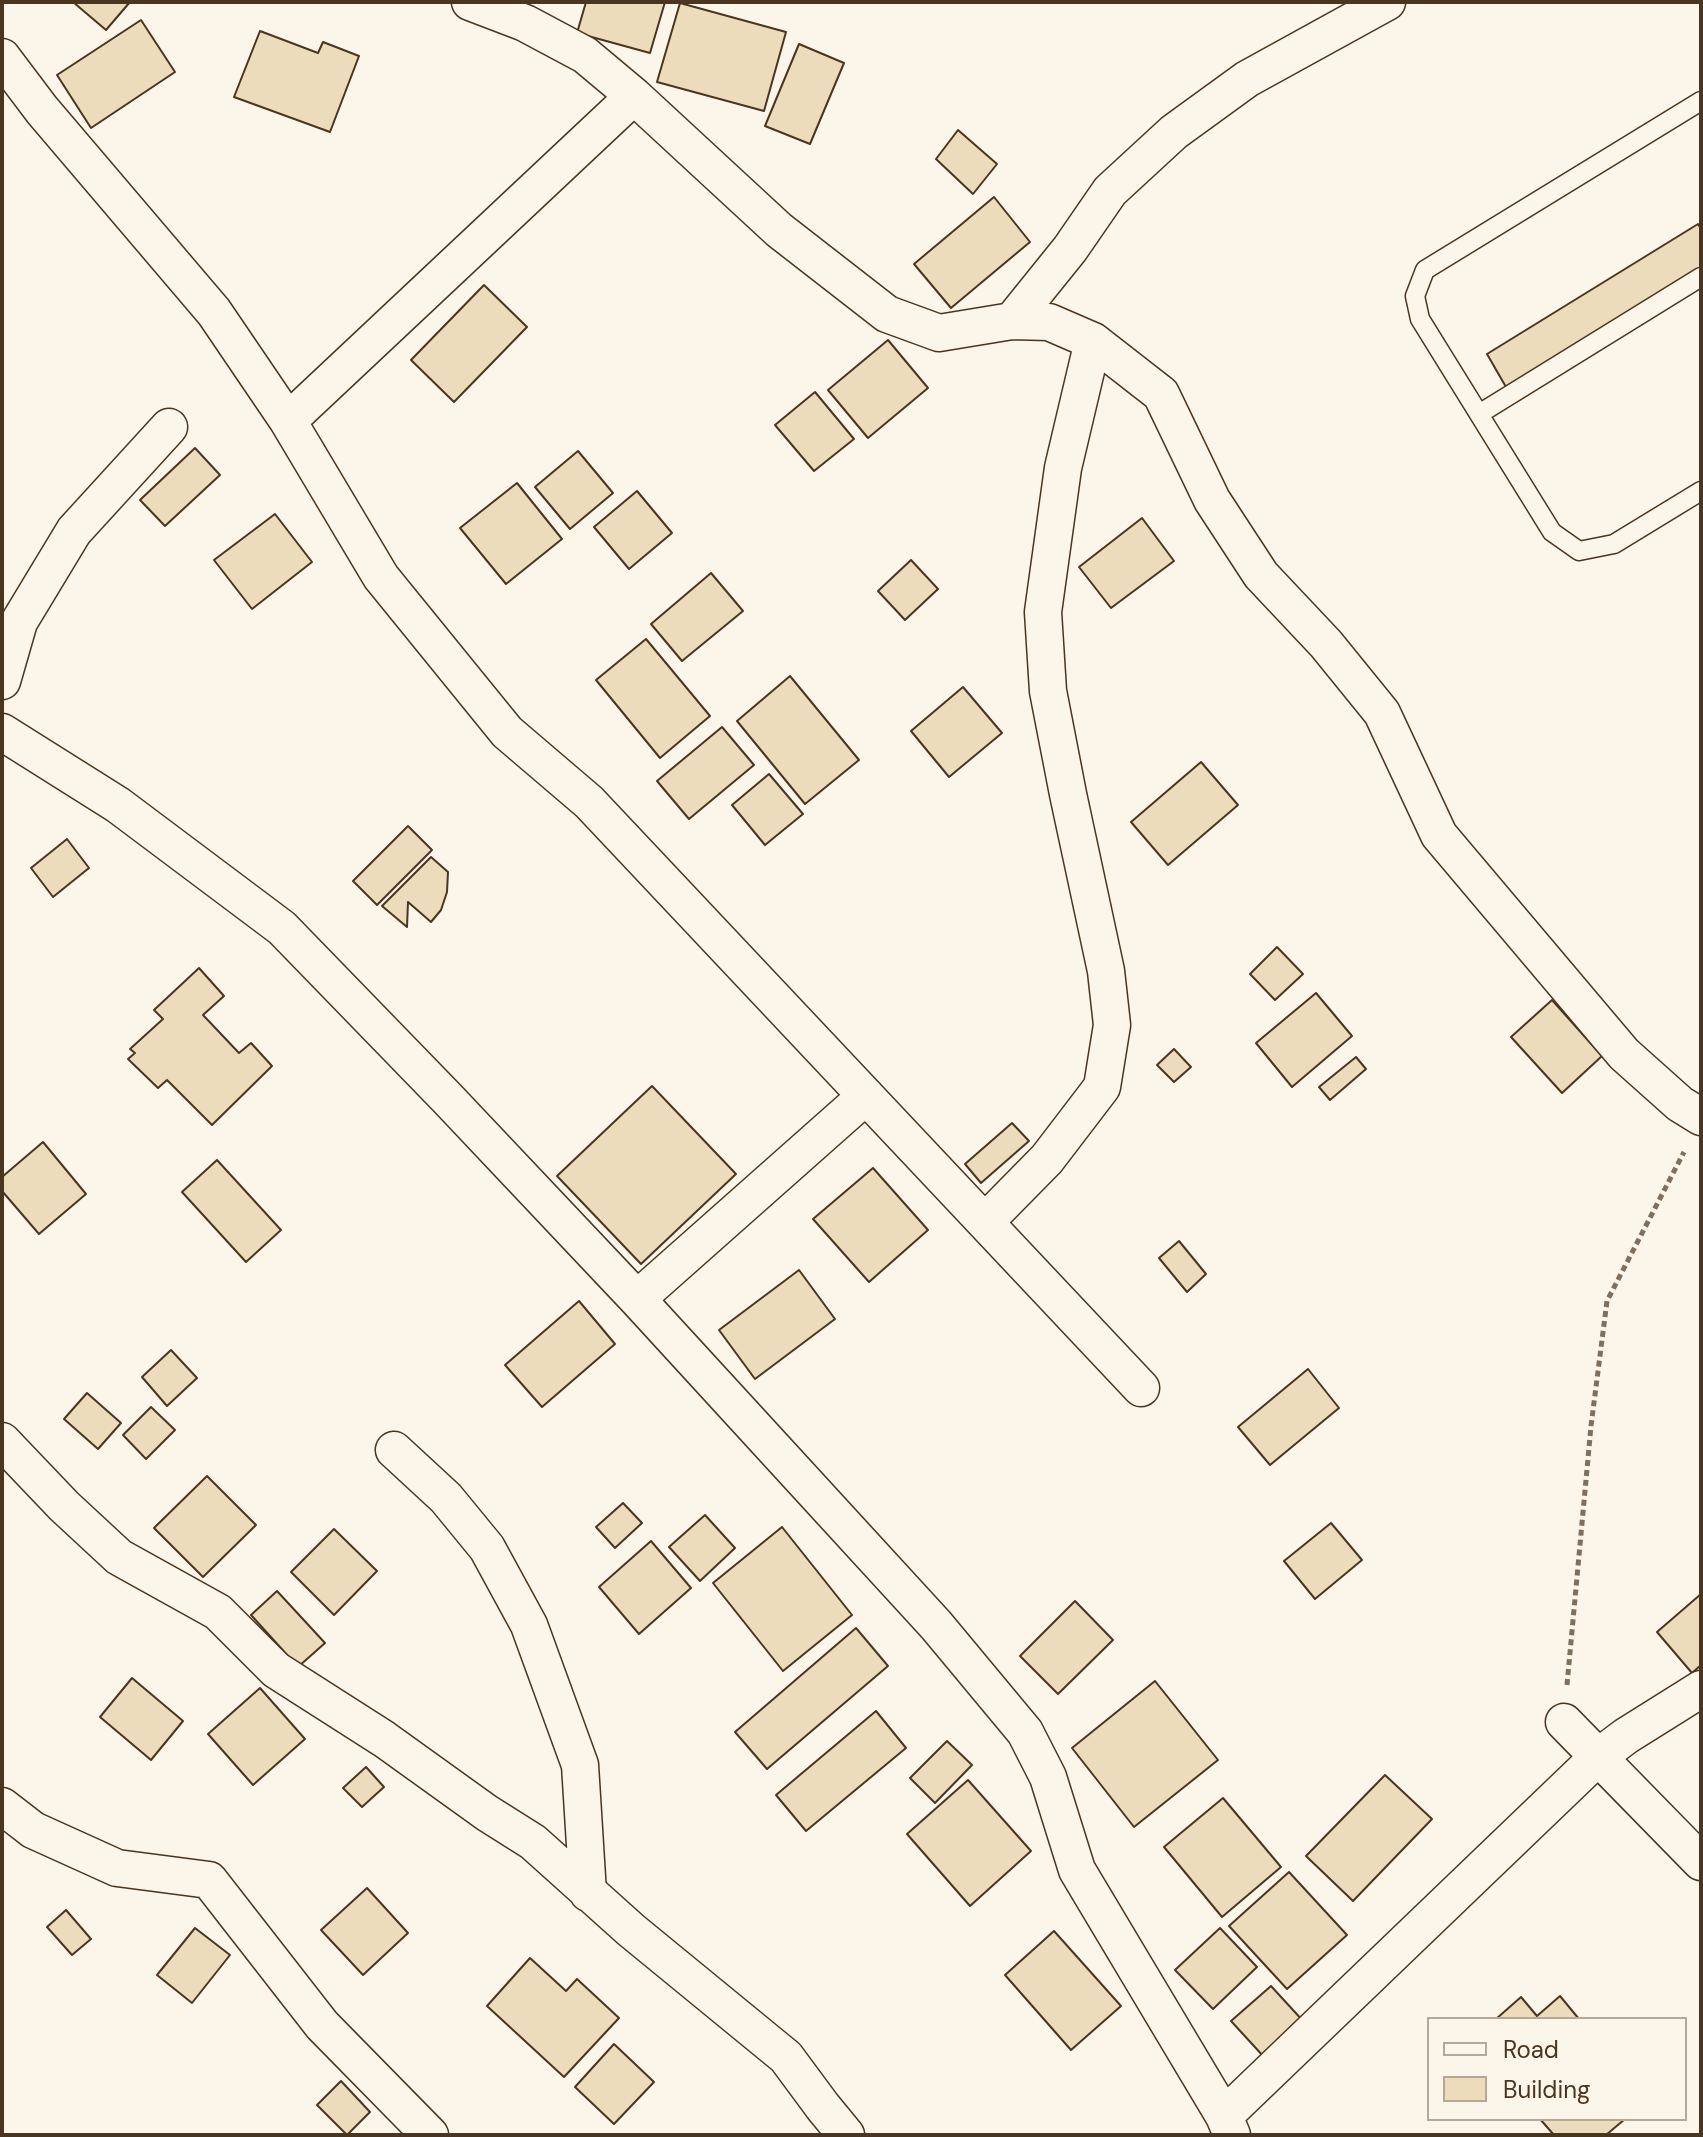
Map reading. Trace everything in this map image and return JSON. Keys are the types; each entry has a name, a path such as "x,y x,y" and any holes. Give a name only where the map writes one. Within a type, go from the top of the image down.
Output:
{"street":[{"path":"470,2 525,23 585,55 779,230 887,314 939,333 1012,321 1049,322 1093,341 1161,394 1212,500 1261,575 1326,644 1382,713 1439,835 1624,1054 1680,1104 1694,1132"},
{"path":"1012,321 1070,249 1110,191 1174,132 1247,79 1387,2"},
{"path":"2,57 42,110 214,312 288,421 381,577 507,732 589,802 1141,1388"},
{"path":"288,421 634,96"},
{"path":"985,1222 1047,1159 1102,1087 1112,1025 1106,971 1048,691 1043,612 1063,468 1093,341"},
{"path":"2,681 19,622 74,531 169,427"},
{"path":"2,732 118,805 282,928 637,1299 936,1625 1025,1732 1048,1777 1077,1870 1228,2126 1598,1757 1701,1689"},
{"path":"637,1299 866,1096"},
{"path":"2,1441 64,1506 119,1557 218,1612 276,1670 384,1739 533,1842 588,1893 786,2057 846,2135"},
{"path":"394,1450 446,1498 487,1548 529,1625 580,1765 588,1893"},
{"path":"1564,1722 1701,1862"},
{"path":"2,1806 33,1830 117,1868 209,1880 322,2025 430,2135"}],"lane":[{"path":"1701,101 1425,270 1415,296 1420,319 1552,532 1579,551 1614,544 1701,491"},
{"path":"1479,414 1701,277"}],"path":[{"path":"1564,1722 1591,1426 1607,1301 1694,1132"}],"building":[{"path":"73,2 130,2 106,30"},
{"path":"586,2 665,2 650,53 577,33"},
{"path":"680,3 786,32 764,111 657,82"},
{"path":"141,20 175,72 91,128 57,75"},
{"path":"260,31 318,53 323,42 359,56 330,132 234,97"},
{"path":"799,44 844,63 810,144 765,126"},
{"path":"958,130 997,164 973,194 936,159"},
{"path":"994,197 1030,242 951,308 914,264"},
{"path":"1698,224 1701,229 1701,267 1506,387 1487,354"},
{"path":"484,285 527,327 454,402 411,360"},
{"path":"888,340 928,388 868,438 828,390"},
{"path":"815,392 854,439 814,471 775,425"},
{"path":"195,448 220,475 165,526 140,500"},
{"path":"578,451 613,493 570,529 535,487"},
{"path":"517,483 562,539 506,584 460,528"},
{"path":"637,491 672,533 629,569 594,527"},
{"path":"275,514 312,562 252,609 214,560"},
{"path":"1142,518 1174,561 1111,608 1079,567"},
{"path":"911,560 938,589 905,620 878,591"},
{"path":"711,573 743,611 682,661 651,624"},
{"path":"646,639 710,716 660,758 596,680"},
{"path":"790,676 859,760 805,804 737,721"},
{"path":"963,687 1002,733 949,777 911,731"},
{"path":"722,727 754,765 689,819 657,781"},
{"path":"1201,762 1238,805 1168,865 1131,822"},
{"path":"769,774 803,814 765,845 732,805"},
{"path":"408,826 432,850 377,905 353,881"},
{"path":"67,839 89,868 53,897 31,868"},
{"path":"431,857 448,872 447,892 441,910 431,922 408,902 407,927 382,906"},
{"path":"1277,947 1303,974 1275,1000 1250,974"},
{"path":"199,968 224,996 203,1015 239,1053 251,1043 272,1066 212,1125 167,1080 158,1088 128,1059 135,1053 130,1049 163,1019 154,1010"},
{"path":"1316,993 1352,1036 1292,1087 1256,1043"},
{"path":"1552,1000 1602,1056 1562,1093 1511,1037"},
{"path":"1174,1049 1191,1067 1174,1082 1157,1065"},
{"path":"1356,1057 1366,1069 1330,1100 1319,1087"},
{"path":"652,1086 736,1174 641,1264 557,1176"},
{"path":"1012,1123 1029,1141 981,1183 965,1164"},
{"path":"43,1142 86,1194 39,1234 2,1191 2,1177"},
{"path":"217,1160 281,1230 246,1262 182,1192"},
{"path":"873,1168 928,1230 869,1282 813,1219"},
{"path":"1179,1241 1206,1274 1187,1292 1159,1258"},
{"path":"799,1270 835,1319 755,1379 719,1330"},
{"path":"579,1301 615,1344 542,1407 505,1365"},
{"path":"171,1350 197,1378 167,1406 142,1377"},
{"path":"1308,1369 1339,1408 1270,1465 1238,1427"},
{"path":"87,1393 121,1423 98,1449 64,1419"},
{"path":"151,1407 175,1430 146,1459 123,1435"},
{"path":"207,1476 256,1525 203,1577 154,1528"},
{"path":"623,1503 642,1523 615,1548 596,1527"},
{"path":"705,1515 735,1548 700,1581 669,1547"},
{"path":"1331,1523 1362,1560 1315,1599 1284,1561"},
{"path":"782,1527 852,1615 783,1671 713,1583"},
{"path":"334,1529 377,1571 334,1615 291,1572"},
{"path":"651,1541 691,1588 639,1634 599,1587"},
{"path":"277,1591 325,1643 298,1667 251,1615"},
{"path":"1701,1594 1701,1665 1692,1673 1657,1632"},
{"path":"1075,1601 1113,1640 1058,1694 1020,1656"},
{"path":"856,1628 888,1666 767,1769 735,1732"},
{"path":"132,1678 183,1721 151,1760 100,1717"},
{"path":"1155,1681 1218,1760 1134,1827 1072,1748"},
{"path":"260,1688 305,1739 253,1785 208,1734"},
{"path":"876,1711 906,1748 806,1831 776,1795"},
{"path":"947,1741 972,1765 935,1803 910,1778"},
{"path":"366,1767 384,1787 362,1807 343,1788"},
{"path":"1385,1775 1432,1819 1353,1901 1306,1856"},
{"path":"968,1780 1031,1851 970,1906 907,1834"},
{"path":"1223,1798 1281,1867 1222,1917 1164,1847"},
{"path":"1289,1872 1347,1935 1287,1989 1229,1926"},
{"path":"367,1888 408,1933 363,1975 321,1930"},
{"path":"66,1910 91,1939 72,1955 47,1927"},
{"path":"195,1928 230,1955 192,2003 157,1975"},
{"path":"1220,1928 1257,1967 1213,2009 1175,1970"},
{"path":"1054,1931 1121,2006 1071,2050 1005,1975"},
{"path":"530,1958 566,1991 577,1979 619,2018 564,2077 487,2006"},
{"path":"1271,1986 1304,2022 1264,2057 1231,2021"},
{"path":"1560,1996 1577,2017 1498,2017 1521,1997 1537,2016"},
{"path":"614,2044 654,2082 614,2124 575,2087"},
{"path":"341,2081 370,2112 347,2135 317,2105"},
{"path":"1542,2121 1623,2121 1606,2135 1554,2135"}]}
